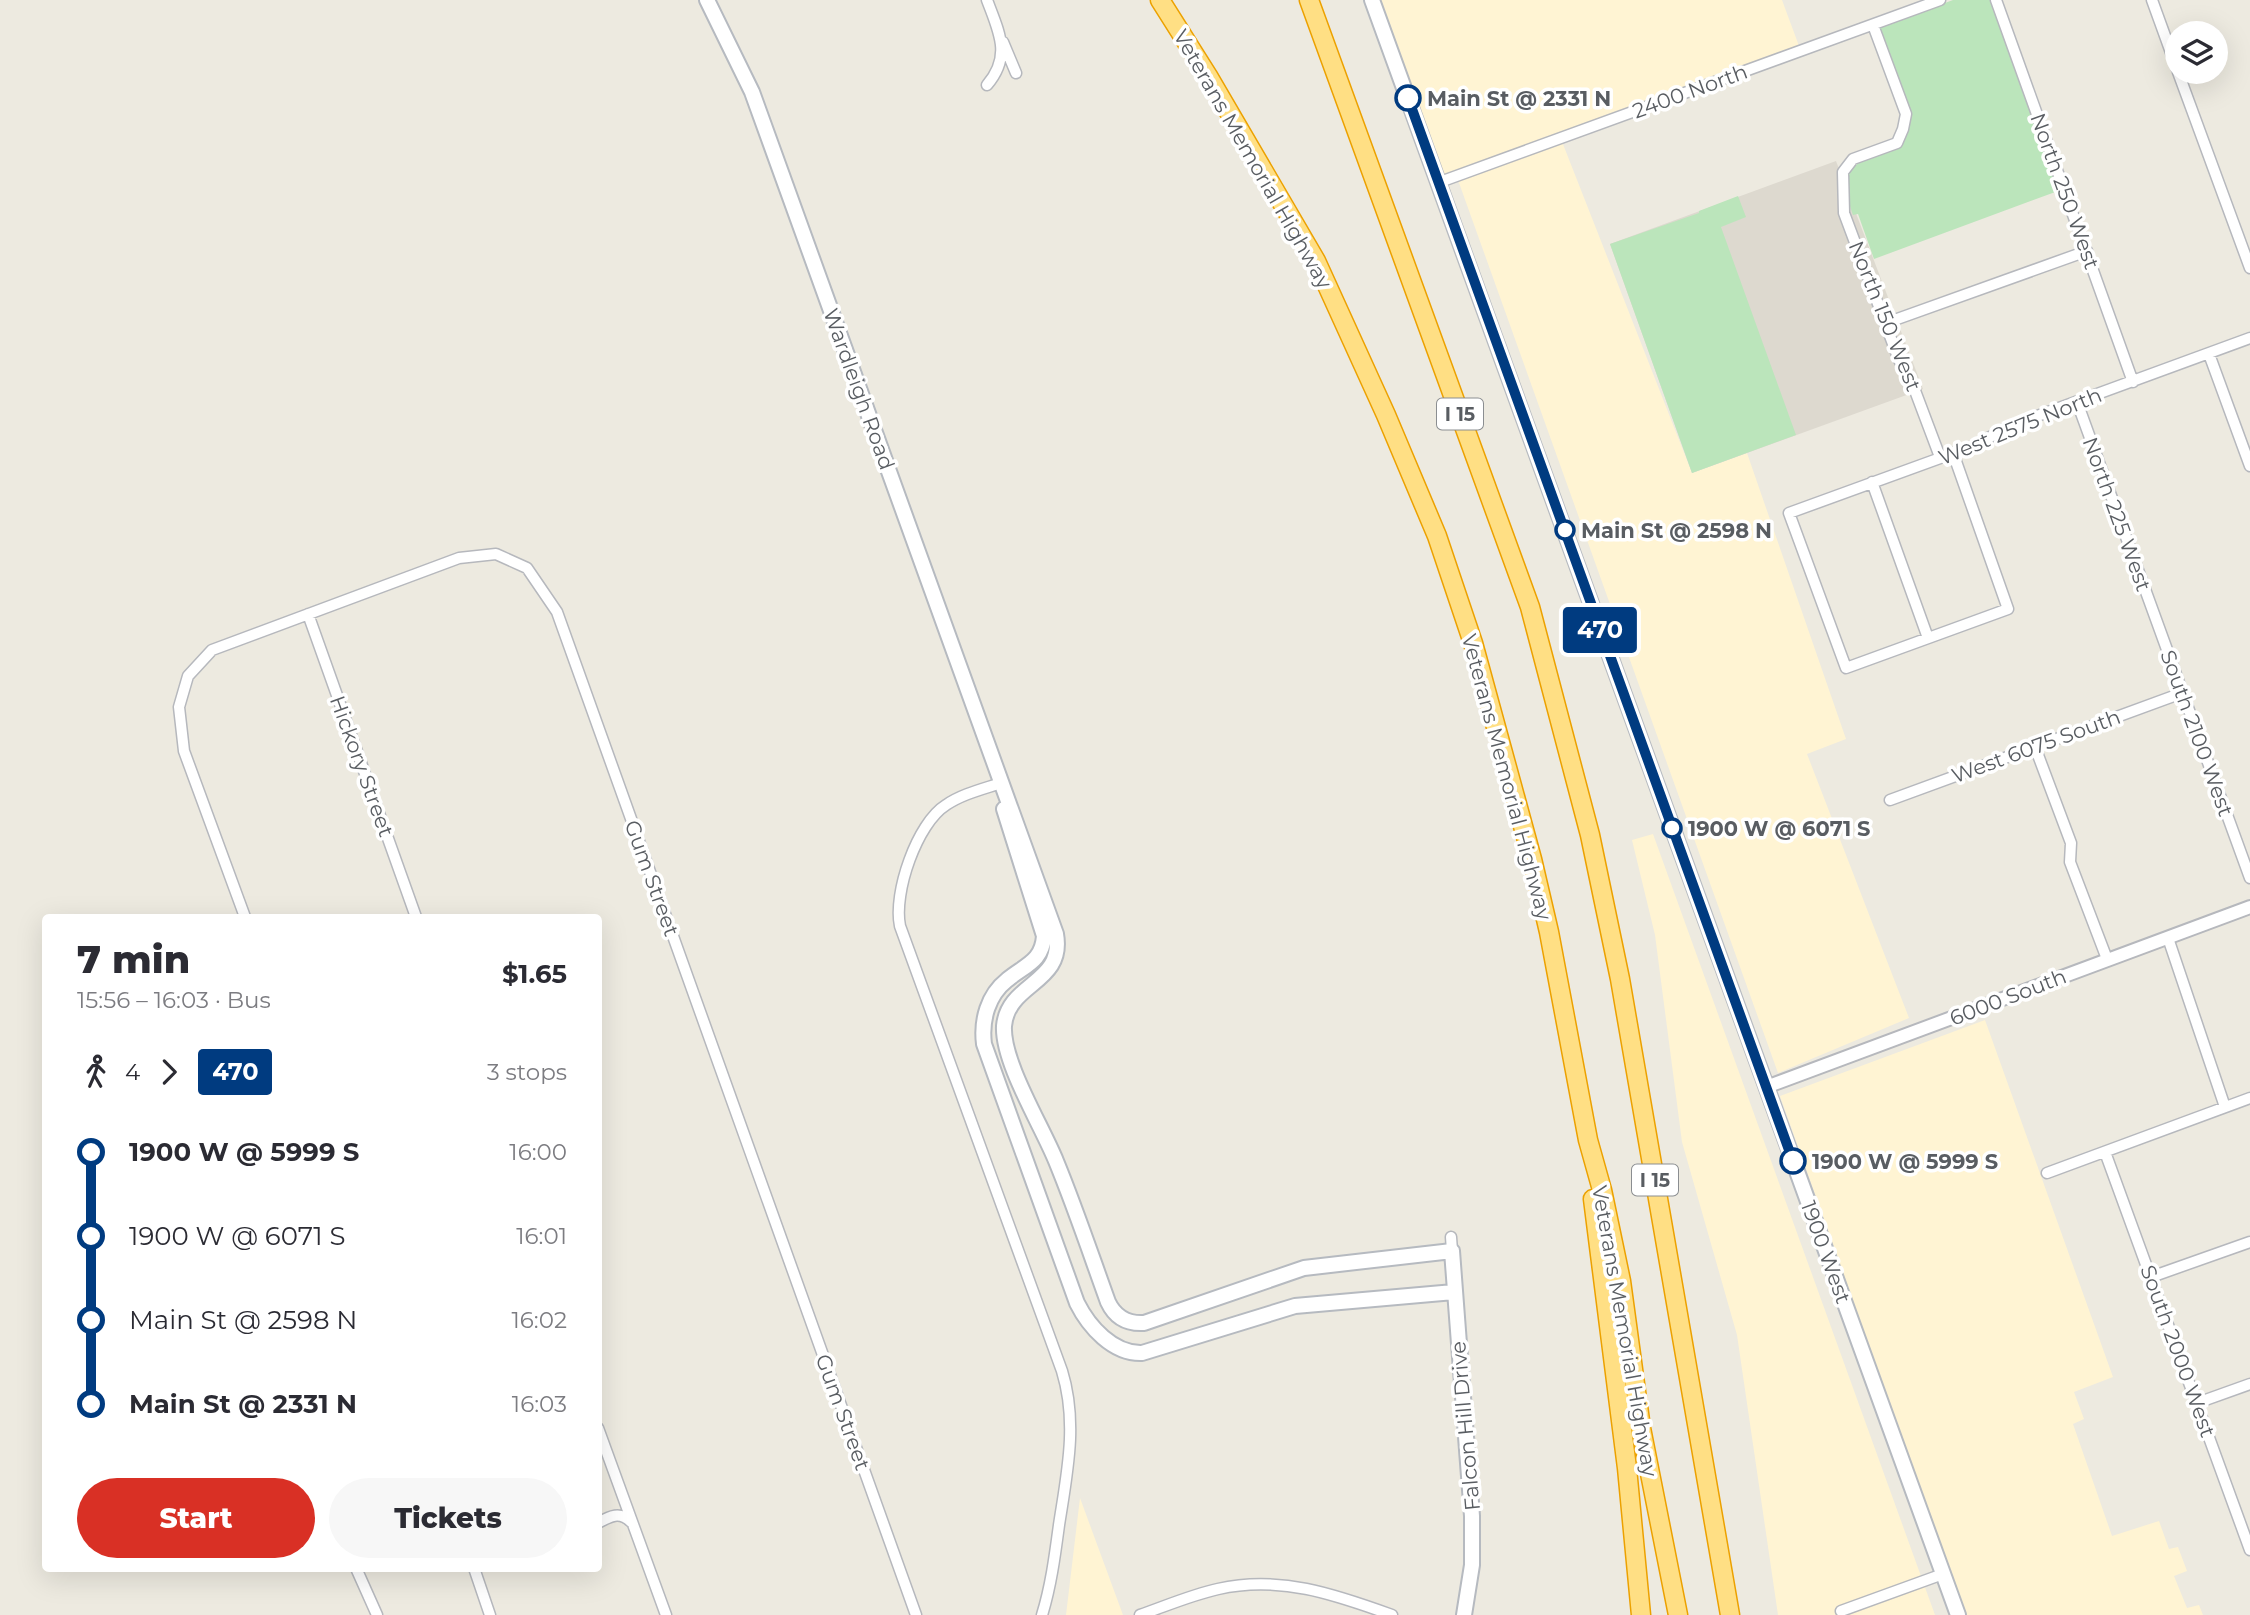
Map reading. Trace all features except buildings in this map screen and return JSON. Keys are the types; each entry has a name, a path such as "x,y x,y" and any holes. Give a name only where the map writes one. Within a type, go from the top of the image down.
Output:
{"highway":[{"name":"Veterans Memorial Highway","path":"1160,0 1208,76 1316,261 1437,536 1473,643 1532,859 1588,1140 1602,1190 1620,1281 1641,1428 1678,1615"},
{"name":"I 15","path":"1309,0 1522,583 1538,634 1590,835 1620,979 1730,1615"},
{"path":"1588,1140 1604,1295 1628,1468 1641,1615"},
{"path":"1715,1525 1743,1615"}],"main road":[{"name":"Wardleigh Road","path":"707,0 752,92 1001,783"},
{"name":"1900 West","path":"1373,0 1958,1615"},
{"name":"Falcon Hill Drive","path":"1001,783 1058,940 1055,958 1049,971 1020,993 1010,1006 1005,1021 1006,1043 1028,1104 1057,1163 1108,1302 1115,1313 1126,1321 1144,1323 1304,1268 1452,1244 1472,1516 1472,1574 1464,1615"},
{"path":"1001,783 1008,827 1044,936 1042,950 1034,962 1007,980 990,1001 983,1027 984,1044 1077,1303 1092,1326 1117,1347 1142,1353 1295,1306 1454,1292"}],"street":[{"path":"987,0 1016,73"},
{"name":"2400 North","path":"1440,182 1940,0"},
{"name":"North 250 West","path":"1996,0 2133,382"},
{"path":"2152,0 2165,35"},
{"name":"North 150 West","path":"1874,25 1906,114 1897,143 1853,159 1843,172 1844,213 1899,360 1911,380 1940,457"},
{"path":"987,85 1000,65 1002,41"},
{"path":"2183,84 2250,268"},
{"path":"1886,323 2087,251"},
{"name":"West 2575 North","path":"1928,638 1846,668 1789,513 1953,453 2010,426 2250,338"},
{"path":"2209,354 2250,466"},
{"name":"North 225 West","path":"2077,401 2158,626"},
{"path":"1872,482 1928,638 2008,609 1953,453"},
{"name":"Gum Street","path":"244,914 184,751 179,707 188,676 212,650 460,558 495,554 527,568 550,600 562,625 916,1615"},
{"name":"Hickory Street","path":"308,614 415,914"},
{"name":"South 2100 West","path":"2158,626 2250,878"},
{"name":"West 6075 South","path":"1890,800 2182,693"},
{"path":"2035,747 2071,843 2070,862 2107,959"},
{"path":"1001,783 953,800 932,816 920,837 903,881 898,896 898,912 900,926 1069,1396 1072,1422 1070,1450 1052,1571 1042,1615"},
{"name":"6000 South","path":"1766,1087 2250,907"},
{"path":"2168,938 2225,1107"},
{"path":"2047,1173 2250,1098"},
{"name":"South 2000 West","path":"2105,1152 2250,1550"},
{"path":"2151,1277 2250,1241"},
{"path":"2197,1403 2250,1384"},
{"path":"602,1439 666,1615"},
{"path":"602,1521 612,1515 625,1517 634,1525"},
{"path":"358,1572 377,1615"},
{"path":"475,1572 490,1615"},
{"path":"1841,1611 1943,1574"},
{"path":"1140,1615 1216,1589 1265,1584 1327,1592 1392,1615"}],"shaded area":[{"path":"1373,0 1782,0 1799,46 1559,134 1692,473 1747,453 1846,739 1807,754 1909,1018 1778,1073 1458,180 1522,147 1438,177"},
{"path":"1836,161 1923,389 1692,473 1610,244"},
{"path":"1653,834 1935,1615 1778,1615 1737,1335 1682,1142 1655,935 1632,840"},
{"path":"1985,1020 2113,1377 2074,1392 2084,1419 2073,1424 2112,1536 2159,1521 2169,1549 2178,1547 2187,1571 2174,1576 2187,1608 2199,1605 2203,1615 1965,1615 1780,1096"},
{"path":"1080,1498 1123,1615 1066,1615"}],"green space":[{"path":"1953,0 1990,0 2058,191 1874,259 1858,214 1853,215 1848,198 1849,174 1862,161 1900,145 1907,132 1911,114 1879,27"},
{"path":"1738,196 1746,217 1721,227 1796,435 1692,473 1610,244 1699,213"}],"bus line":[{"name":"470","path":"1408,98 1793,1161"}],"place":[{"name":"Main St @ 2331 N","path":"1408,98"},
{"name":"Main St @ 2598 N","path":"1565,530"},
{"name":"1900 W @ 6071 S","path":"1672,828"},
{"name":"1900 W @ 5999 S","path":"1793,1161"}]}
